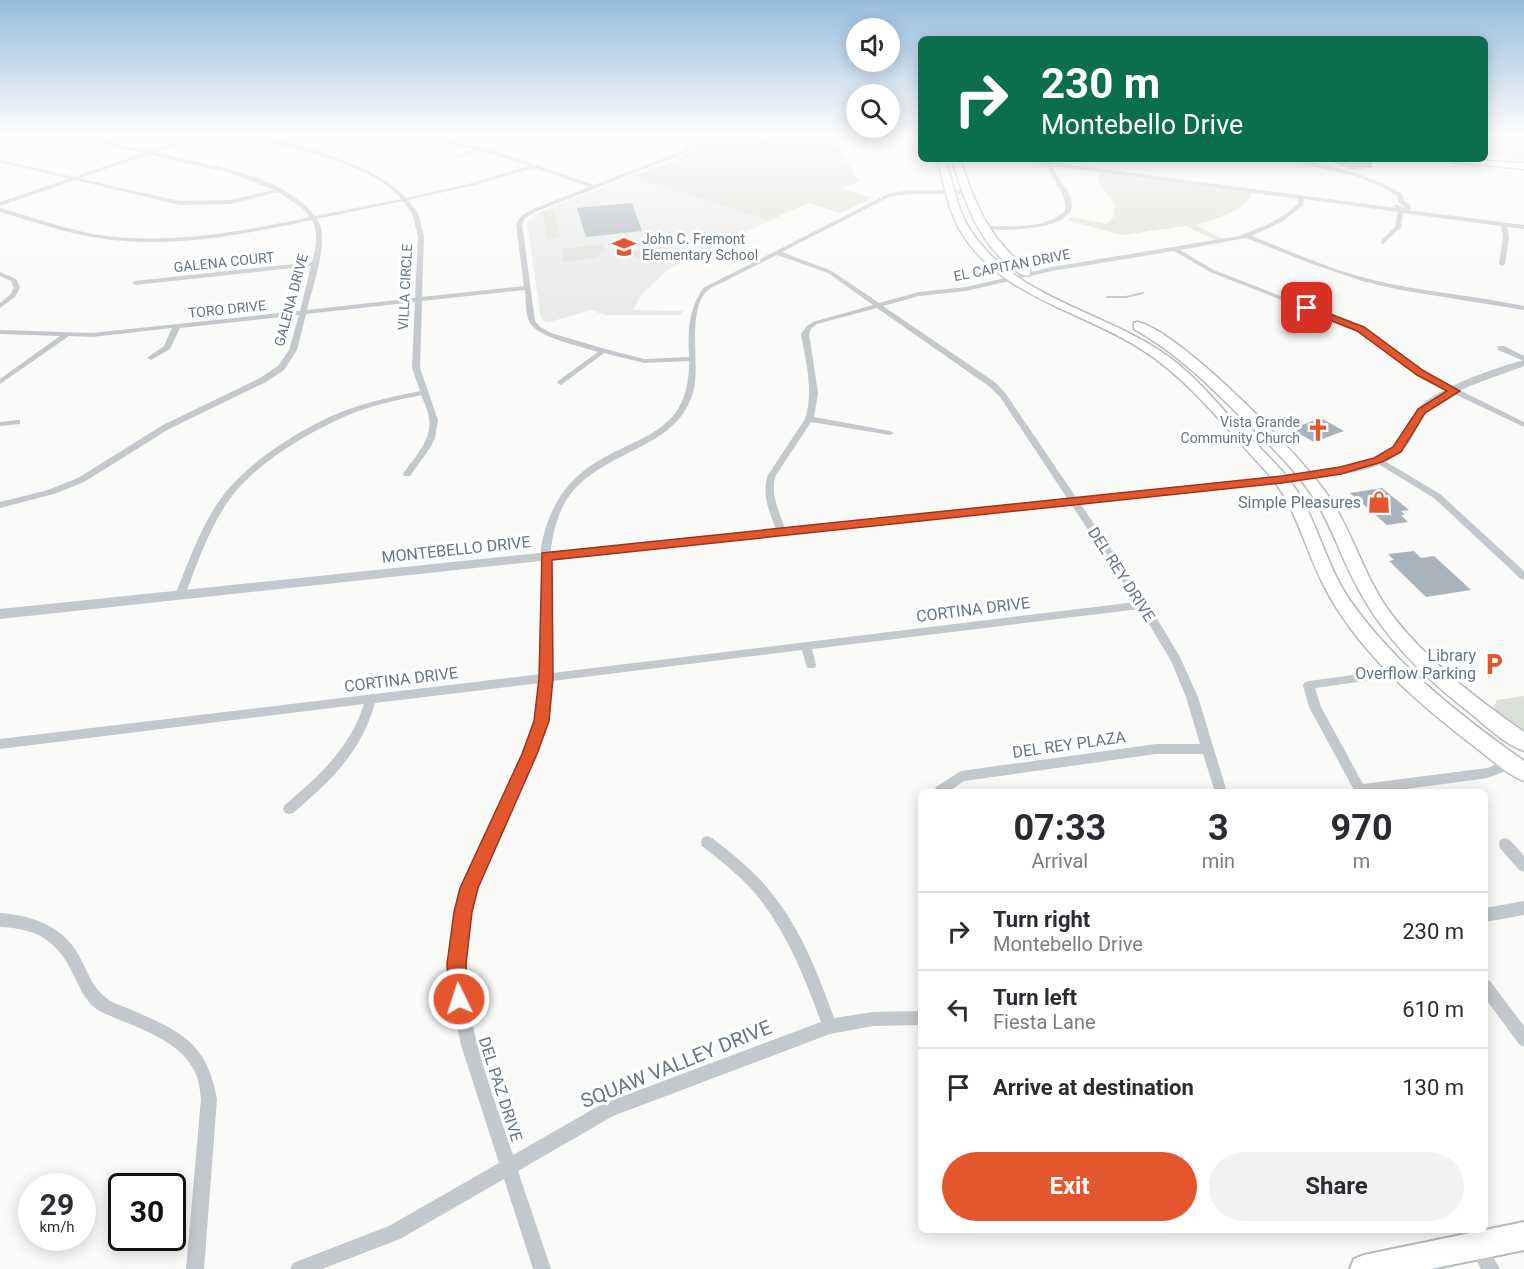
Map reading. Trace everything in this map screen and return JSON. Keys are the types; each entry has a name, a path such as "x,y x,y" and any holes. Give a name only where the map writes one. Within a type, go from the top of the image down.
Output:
{"main road":[{"path":"953,195 963,225 987,258 1014,278 1149,347 1190,382 1282,479 1295,500 1322,569 1347,610 1394,666 1433,703 1453,707 1520,765"},
{"path":"968,195 982,228 1002,254 1029,274 1124,320 1167,343 1189,359 1307,476 1326,505 1358,575 1386,620 1440,677 1479,711 1524,743"},
{"path":"1364,1269 1479,1248 1524,1236"}],"street":[{"path":"0,204 26,195"},
{"path":"143,195 170,202 191,204 230,202 258,195"},
{"path":"287,195 315,218"},
{"name":"VILLA CIRCLE","path":"399,195 414,210 420,224 416,368 433,411 434,428 426,448 407,474"},
{"path":"0,210 97,236 145,240 217,236 426,195"},
{"path":"513,214 525,216 574,195"},
{"name":"DEL PAZ DRIVE","path":"542,1269 469,1045 460,1013 456,964 463,912 469,888 537,738 541,721 546,678 547,537 552,518 571,489 598,465 654,436 680,413 692,389 692,314 697,300 711,286 890,195"},
{"path":"982,228 1034,226 1055,220 1067,213 1070,207 1065,195"},
{"path":"1287,195 1524,227"},
{"path":"1400,195 1401,202 1408,208 1401,210"},
{"name":"EL CAPITAN DRIVE","path":"781,531 769,493 769,483 809,419 814,401 805,334 815,322 919,294 966,289 1029,274 1247,236 1294,211 1301,204 1301,197"},
{"path":"1383,242 1398,227 1401,210"},
{"path":"525,216 519,227 532,321 538,328 549,334 603,351 644,361 693,358"},
{"name":"GALENA DRIVE","path":"0,505 35,497 81,480 166,427 273,375 291,356 303,313 321,234 315,218"},
{"path":"1502,264 1506,237 1504,224"},
{"path":"1247,236 1313,263 1355,277 1402,288 1524,308"},
{"path":"1175,249 1212,271 1360,329 1420,373 1524,425"},
{"name":"DEL REY DRIVE","path":"776,252 830,272 954,358 1003,396 1143,605 1185,679 1220,789"},
{"name":"GALENA COURT","path":"135,283 315,264"},
{"path":"0,274 14,280 17,288 13,296 0,306"},
{"path":"711,286 723,289"},
{"name":"TORO DRIVE","path":"0,332 92,335 527,288"},
{"path":"151,358 167,346 177,326"},
{"path":"0,382 66,335"},
{"name":"MONTEBELLO DRIVE","path":"1501,348 1524,361"},
{"path":"561,382 603,351"},
{"path":"942,362 954,358"},
{"name":"MONTEBELLO DRIVE","path":"0,614 1307,476 1355,468 1378,460 1397,449 1422,411 1437,399 1524,361"},
{"path":"180,594 223,504 234,487 253,470 338,417 424,392"},
{"path":"809,419 890,433"},
{"path":"0,424 17,422"},
{"path":"1378,460 1437,496 1524,577"},
{"path":"35,497 37,507"},
{"name":"CORTINA DRIVE","path":"0,744 1143,605"},
{"path":"806,646 811,665"},
{"path":"1359,789 1315,707 1308,685 1375,676"},
{"path":"289,809 329,775 349,752 366,717 371,699"},
{"name":"DEL REY PLAZA","path":"943,789 961,776 1156,749 1207,749"},
{"path":"1374,789 1488,773 1520,765"},
{"path":"707,842 751,880 776,909 807,964 830,1026"},
{"path":"1505,844 1524,866"},
{"path":"1488,914 1524,908"},
{"path":"0,920 12,920 49,933 64,944 89,991 103,1005 172,1036 188,1049 208,1078 209,1099 195,1269"},
{"path":"1488,990 1523,1036"},
{"name":"SQUAW VALLEY DRIVE","path":"299,1269 394,1233 608,1110 830,1026 873,1019 918,1018"}],"shaded area":[{"name":"John C. Fremont Elementary School","path":"582,195 690,195 769,221 667,270 641,295 633,310 683,311 681,315 605,315 591,310 546,323 541,318 527,223 539,212"},
{"path":"690,195 864,195 873,198 841,213 808,203 769,221"},
{"path":"1108,195 1252,195 1236,210 1195,225 1223,239 1216,240 1185,226 1122,235 1067,220 1071,217 1107,224 1114,216 1115,204"},
{"path":"554,210 560,238 547,239 542,211"},
{"path":"661,243 673,247 644,260 628,254 651,244"},
{"path":"603,244 604,250 596,257 564,263 562,249"},
{"path":"1524,696 1524,732 1493,709 1497,700"}],"building":[{"name":"John C. Fremont Elementary School","path":"632,203 642,231 586,237 577,208"},
{"name":"Vista Grande Community Church","path":"1321,418 1344,431 1314,442 1291,429"},
{"name":"Simple Pleasures","path":"1382,488 1409,510 1401,511 1405,515 1401,515 1408,522 1387,525 1350,493"},
{"path":"1414,551 1421,558 1434,556 1471,590 1426,597 1389,561 1394,560 1388,554"}],"waterway":[{"path":"1107,297 1126,297 1143,293"}],"place":[{"name":"John C. Fremont Elementary School","path":"624,247"},
{"name":"Vista Grande Community Church","path":"1318,430"},
{"name":"Simple Pleasures","path":"1379,502"},
{"name":"Library Overflow Parking","path":"1494,664"}],"route":[{"path":"459,999 456,964 463,912 469,888 537,738 541,721 546,678 546,556 1341,471 1378,460 1397,449 1422,411 1437,399 1455,391 1420,373 1360,329 1307,308"}]}
